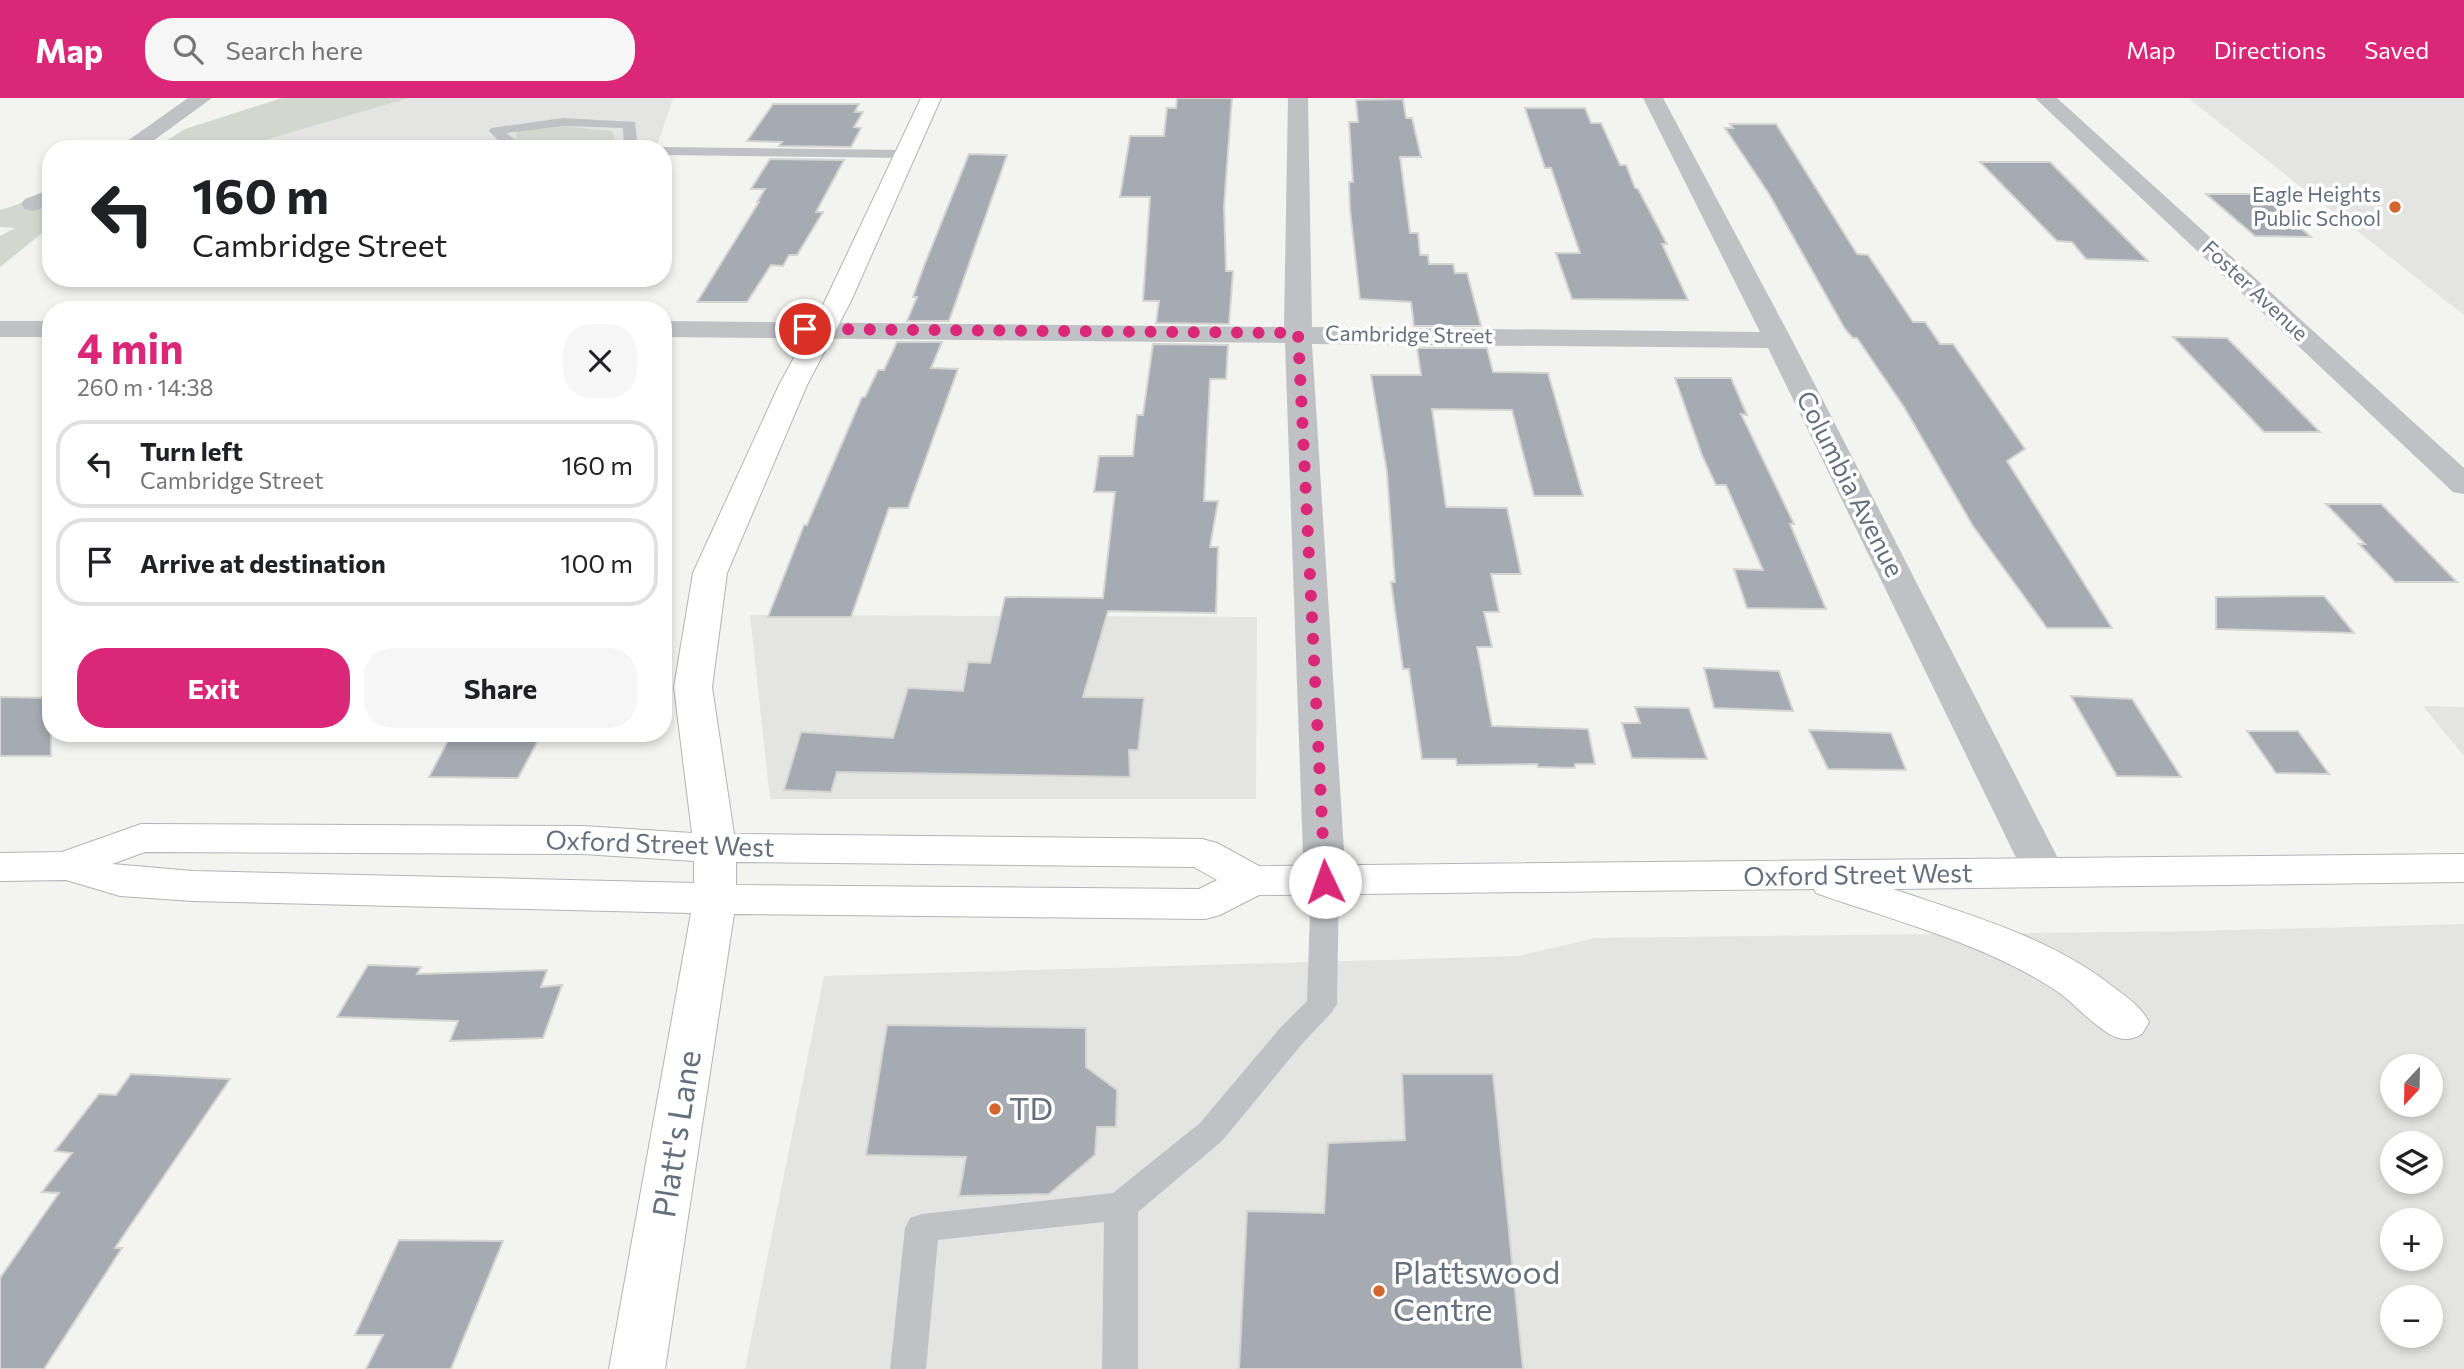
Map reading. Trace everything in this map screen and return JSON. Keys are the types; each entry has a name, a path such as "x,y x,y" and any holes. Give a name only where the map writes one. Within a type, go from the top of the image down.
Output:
{"street":[{"path":"140,140 202,98"},
{"name":"Platt's Lane","path":"637,1369 715,873 693,687 710,573 793,386 838,301 931,98"},
{"path":"1298,98 1298,333 1325,882"},
{"name":"Columbia Avenue","path":"1653,98 1778,340 2044,872"},
{"name":"Foster Avenue","path":"2045,98 2464,485"},
{"path":"0,329 42,329"},
{"name":"Cambridge Street","path":"672,329 1298,333 1778,340"},
{"name":"Oxford Street West","path":"0,867 66,866 120,881 193,886 715,873 1205,904 1252,881 2464,868"},
{"path":"1809,875 1970,931 2024,953 2074,980 2126,1022"}],"lane":[{"path":"506,140 496,131 540,122 589,120 630,125 631,140"},
{"path":"672,152 904,154"},
{"path":"908,1369 922,1228 1121,1206 1211,1132 1291,1036 1322,1004 1325,882"},
{"path":"1119,1369 1121,1206"}],"shaded area":[{"path":"282,98 409,98 268,140 167,140 185,129"},
{"path":"409,98 673,98 659,140 269,139"},
{"name":"Eagle Heights Public School","path":"2188,98 2464,98 2464,315"},
{"path":"550,125 612,131 615,140 518,140 515,139 517,131"},
{"path":"42,197 42,233 0,267 0,236 15,228 0,227 0,210"},
{"path":"750,615 1257,617 1256,799 770,799"},
{"path":"2423,706 2464,707 2464,756"},
{"path":"2464,924 2464,1369 745,1369 824,976 1518,956 1595,938 2196,931"}],"building":[{"path":"1177,98 1232,98 1224,206 1226,271 1233,271 1229,324 1156,323 1159,301 1143,301 1150,197 1120,197 1130,136 1164,136 1167,108 1176,108"},
{"path":"1403,99 1406,118 1412,118 1421,157 1400,157 1410,233 1418,233 1420,255 1428,255 1429,264 1453,264 1455,273 1467,273 1481,326 1414,326 1411,302 1360,299 1350,209 1349,182 1353,182 1349,122 1358,122 1356,100"},
{"path":"773,104 859,104 855,112 863,112 854,127 861,128 851,147 779,146 782,142 747,141"},
{"path":"1525,108 1585,108 1591,123 1601,123 1620,165 1626,165 1635,188 1638,189 1667,244 1662,244 1688,300 1572,299 1556,253 1580,253 1551,168 1545,168"},
{"path":"1730,124 1776,124 1857,254 1868,255 1913,322 1925,322 1940,344 1953,344 2025,449 2007,461 2112,628 2047,628 1973,526 1904,407 1857,338 1853,338 1845,329 1769,194 1725,128 1733,128"},
{"path":"969,154 1007,155 949,321 907,321 917,297 913,297 924,266"},
{"path":"770,159 844,160 816,212 823,212 797,255 789,255 783,266 771,265 747,302 697,302 759,202 765,189 751,189"},
{"path":"1980,162 2050,162 2148,261 2086,259 2072,242 2057,241"},
{"path":"2206,194 2261,194 2311,237 2255,236"},
{"path":"2173,337 2227,338 2320,432 2264,432"},
{"path":"897,342 942,342 931,368 958,369 908,508 889,508 851,617 768,617 804,525 807,525 862,397 865,397 878,370 884,370"},
{"path":"1153,344 1228,345 1226,379 1210,379 1204,501 1218,501 1210,547 1218,547 1216,613 1108,611 1083,697 1144,698 1138,750 1129,750 1130,777 837,772 831,792 784,790 801,732 893,738 908,688 963,691 968,662 990,663 1005,597 1103,598 1115,492 1094,492 1099,456 1133,456 1137,415 1143,415"},
{"path":"1417,348 1487,348 1493,372 1548,373 1583,496 1534,496 1512,410 1432,409 1446,507 1507,508 1521,574 1491,574 1499,612 1484,612 1492,647 1477,647 1492,726 1588,729 1595,764 1575,764 1575,768 1538,767 1537,764 1457,765 1456,759 1422,759 1409,669 1403,669 1391,582 1395,582 1387,472 1371,375 1421,375"},
{"path":"1675,378 1731,378 1747,415 1741,414 1794,524 1790,524 1826,609 1747,608 1734,569 1763,570 1726,485 1716,485 1702,455"},
{"path":"2326,504 2381,504 2457,582 2395,582 2359,544 2365,544"},
{"path":"2324,596 2354,633 2216,629 2216,597"},
{"path":"1704,668 1779,671 1793,711 1714,708"},
{"path":"2071,696 2132,699 2181,777 2117,776"},
{"path":"0,697 42,698 42,742 51,742 51,756 0,756"},
{"path":"1635,707 1689,708 1707,759 1632,758 1622,723 1640,723"},
{"path":"1809,730 1891,733 1906,770 1828,769"},
{"path":"2247,731 2298,731 2329,774 2276,773"},
{"path":"447,742 537,742 518,778 429,777"},
{"path":"368,965 421,967 417,974 547,970 541,987 562,985 543,1038 450,1041 458,1021 337,1017"},
{"name":"TD","path":"887,1025 1086,1028 1086,1067 1117,1090 1116,1127 1097,1127 1095,1155 1049,1194 959,1196 966,1157 866,1155"},
{"path":"131,1074 230,1079 115,1248 122,1248 44,1369 0,1369 0,1278 59,1193 42,1192 72,1153 55,1151 99,1094 116,1095"},
{"name":"Plattswood Centre","path":"1402,1074 1493,1074 1523,1369 1239,1369 1247,1211 1324,1213 1328,1143 1405,1140"},
{"path":"399,1240 503,1241 451,1369 366,1369 383,1335 355,1335"}],"place":[{"name":"Eagle Heights Public School","path":"2395,207"},
{"name":"TD","path":"995,1109"},
{"name":"Plattswood Centre","path":"1379,1291"}],"route":[{"path":"805,329 1298,333 1325,882"}]}
